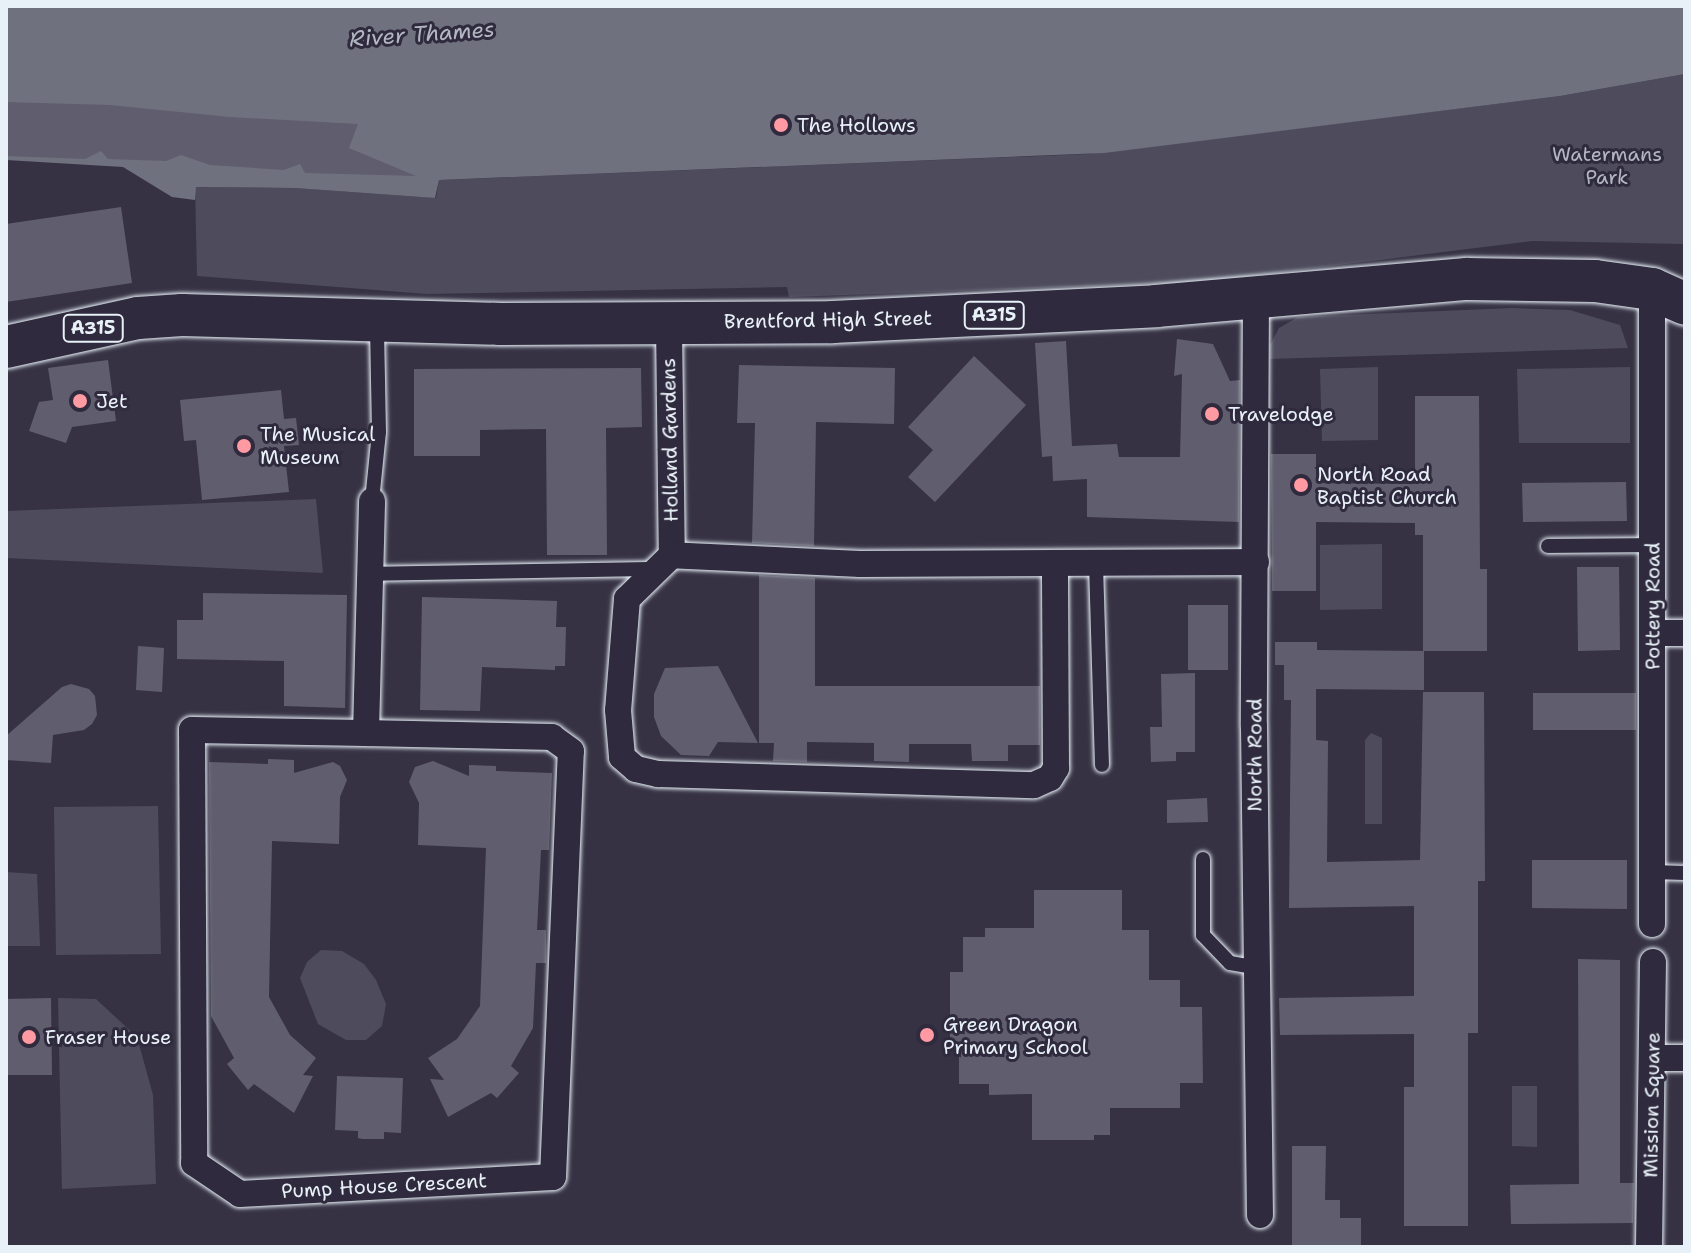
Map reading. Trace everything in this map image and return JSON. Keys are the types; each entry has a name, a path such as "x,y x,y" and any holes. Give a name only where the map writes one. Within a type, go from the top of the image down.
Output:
{"main road":[{"name":"Brentford High Street","path":"6,347 138,318 226,315 669,325 981,316 1467,279 1550,278 1674,289"}],"street":[{"name":"Pottery Road","path":"1652,924 1653,545 1674,289"},
{"name":"North Road","path":"1256,296 1260,1215"},
{"name":"Holland Gardens","path":"664,562 669,325"},
{"path":"366,733 372,501"},
{"path":"1055,563 1056,768 1050,778 1034,785 658,774 636,769 622,757 618,710 627,599 664,562 1256,562"},
{"path":"1652,633 1685,633"},
{"name":"Pump House Crescent","path":"192,730 366,733 552,737 571,751 553,1177 240,1194 194,1163 192,730"},
{"name":"Mission Square","path":"1649,1247 1653,962"},
{"path":"1653,1058 1685,1058"}],"lane":[{"path":"372,501 379,432 377,320"},
{"path":"1548,546 1653,545"},
{"path":"369,574 664,562"},
{"path":"1096,564 1102,765"},
{"path":"1203,859 1203,935 1230,963 1257,968"},
{"path":"1653,872 1685,873"}],"green space":[{"name":"Watermans Park","path":"1685,74 1685,244 1533,241 1201,282 789,297 787,287 427,294 197,276 195,187 295,188 436,198 439,180 1088,154 1560,96"},
{"path":"1512,308 1570,310 1620,325 1628,348 1270,359 1270,345 1279,328 1298,317"},
{"path":"1378,367 1378,440 1322,441 1320,369"},
{"path":"1630,367 1630,443 1519,443 1517,369"},
{"path":"316,499 323,573 6,558 6,511"},
{"path":"1382,544 1382,609 1320,610 1320,545"},
{"path":"1371,733 1382,738 1382,824 1365,824 1365,740"},
{"path":"158,806 161,954 56,955 54,807"},
{"path":"6,872 37,874 40,946 6,946"},
{"path":"321,950 342,951 364,964 376,980 386,1004 382,1026 366,1040 346,1040 318,1024 300,978 307,962"},
{"path":"58,998 96,999 137,1037 153,1095 156,1184 62,1189"},
{"path":"1512,1086 1537,1086 1537,1147 1512,1146"}],"water":[{"name":"River Thames","path":"6,6 1685,6 1685,74 1560,96 1104,153 439,180 435,198 295,188 196,187 195,200 172,197 123,167 6,160"}],"building":[{"path":"6,102 110,105 230,117 358,124 349,148 416,176 305,173 300,164 284,170 210,165 181,155 166,161 108,159 101,151 85,159 6,156"},
{"path":"121,207 132,283 6,302 6,224"},
{"name":"Travelodge","path":"1177,339 1213,344 1230,381 1240,380 1239,522 1087,517 1087,479 1053,481 1052,456 1042,457 1035,343 1066,341 1072,446 1117,444 1119,457 1180,457 1182,374 1174,376"},
{"path":"974,356 1026,405 935,502 908,477 933,450 908,427"},
{"name":"Jet","path":"108,360 116,421 72,427 66,443 29,431 39,402 53,400 48,368"},
{"path":"739,365 895,368 894,424 816,422 814,546 752,543 755,423 737,423"},
{"path":"641,368 642,427 606,428 607,555 547,555 546,429 480,430 480,456 414,456 414,369"},
{"name":"The Musical Museum","path":"281,390 284,419 296,418 299,445 284,446 289,492 202,500 196,440 184,441 180,400"},
{"path":"1415,396 1479,396 1480,569 1487,569 1487,651 1423,651 1423,535 1415,535 1415,523 1316,522 1316,591 1272,591 1271,454 1316,454 1316,483 1415,484"},
{"path":"1626,482 1627,521 1523,522 1522,483"},
{"path":"1577,567 1619,567 1620,650 1578,651"},
{"path":"759,575 815,578 815,686 1040,686 1040,745 1008,745 1008,761 972,761 971,744 909,744 909,762 874,761 874,743 807,742 807,762 773,761 774,743 759,743"},
{"path":"203,593 347,595 345,708 284,706 284,661 177,659 177,620 203,620"},
{"path":"422,597 557,601 556,627 566,627 565,666 555,666 555,670 482,667 480,711 420,710"},
{"path":"1188,605 1228,605 1228,670 1188,670"},
{"path":"1275,642 1317,642 1317,650 1424,651 1424,690 1316,689 1316,740 1328,741 1327,862 1420,860 1423,692 1484,692 1485,881 1478,881 1478,1033 1468,1033 1468,1226 1404,1226 1404,1087 1414,1087 1414,1034 1280,1035 1279,998 1414,996 1414,906 1289,908 1291,700 1284,700 1284,665 1275,665"},
{"path":"138,646 164,648 162,692 136,690"},
{"path":"718,666 758,743 718,742 709,756 681,755 661,736 654,717 654,694 665,668"},
{"path":"1195,673 1195,752 1176,752 1176,761 1151,762 1150,727 1162,727 1161,674"},
{"path":"71,684 89,689 95,696 97,715 92,724 84,730 53,735 51,763 6,760 6,736 62,687"},
{"path":"1533,693 1636,693 1636,730 1533,730"},
{"path":"268,759 294,760 294,773 333,762 340,766 347,780 340,797 339,844 272,841 269,997 290,1035 316,1058 303,1075 313,1076 294,1113 254,1084 248,1090 227,1064 234,1058 211,1016 209,762 268,764"},
{"path":"433,761 469,776 469,765 496,766 496,771 552,773 549,850 541,850 537,930 546,930 546,963 536,963 533,1028 511,1066 519,1073 497,1098 491,1093 448,1117 430,1079 444,1080 428,1058 457,1039 480,1006 486,848 418,845 419,803 409,782 415,767"},
{"path":"1207,798 1208,822 1167,823 1167,800"},
{"path":"1532,860 1627,860 1627,909 1532,908"},
{"path":"1034,890 1122,890 1122,930 1149,930 1149,980 1180,980 1180,1007 1202,1007 1203,1083 1180,1083 1180,1108 1110,1108 1110,1135 1094,1135 1094,1140 1032,1140 1032,1094 989,1095 989,1084 959,1084 959,1049 950,1049 950,972 963,972 963,937 985,937 985,928 1034,928"},
{"path":"1578,959 1620,960 1620,1183 1634,1183 1633,1223 1511,1224 1510,1185 1579,1184"},
{"name":"Fraser House","path":"51,998 52,1075 6,1075 6,999"},
{"path":"337,1076 403,1078 401,1133 384,1132 384,1139 362,1139 358,1138 358,1131 335,1130"},
{"path":"1292,1146 1326,1146 1325,1200 1340,1200 1340,1218 1361,1218 1361,1247 1292,1246"}],"place":[{"name":"The Hollows","path":"781,125"},
{"name":"Jet","path":"80,401"},
{"name":"Travelodge","path":"1212,414"},
{"name":"The Musical Museum","path":"244,446"},
{"name":"North Road Baptist Church","path":"1301,485"},
{"name":"Green Dragon Primary School","path":"927,1035"},
{"name":"Fraser House","path":"29,1037"}]}
